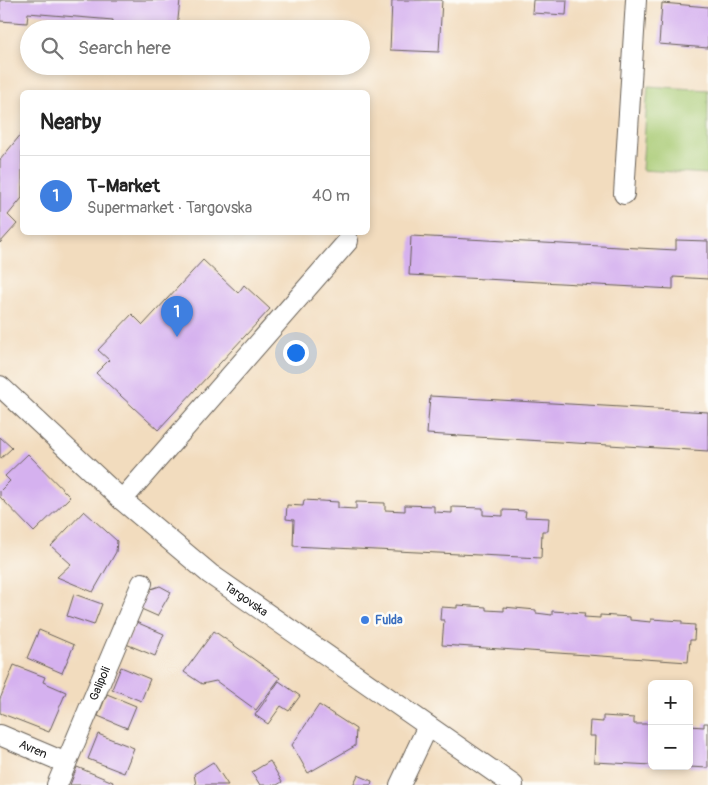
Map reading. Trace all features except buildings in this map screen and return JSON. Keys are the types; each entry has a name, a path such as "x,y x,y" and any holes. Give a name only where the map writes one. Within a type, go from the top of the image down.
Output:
{"street":[{"path":"624,194 636,0"},
{"path":"122,500 348,241"},
{"name":"Targovska","path":"0,386 122,500 210,574 513,785"},
{"name":"Galipoli","path":"56,785 142,583"},
{"path":"400,785 428,726"},
{"name":"Avren","path":"0,735 66,763"}],"green space":[{"path":"648,86 708,90 708,174 642,170"}],"place":[{"name":"T-Market","path":"177,337"},
{"name":"Fulda","path":"365,620"}]}
